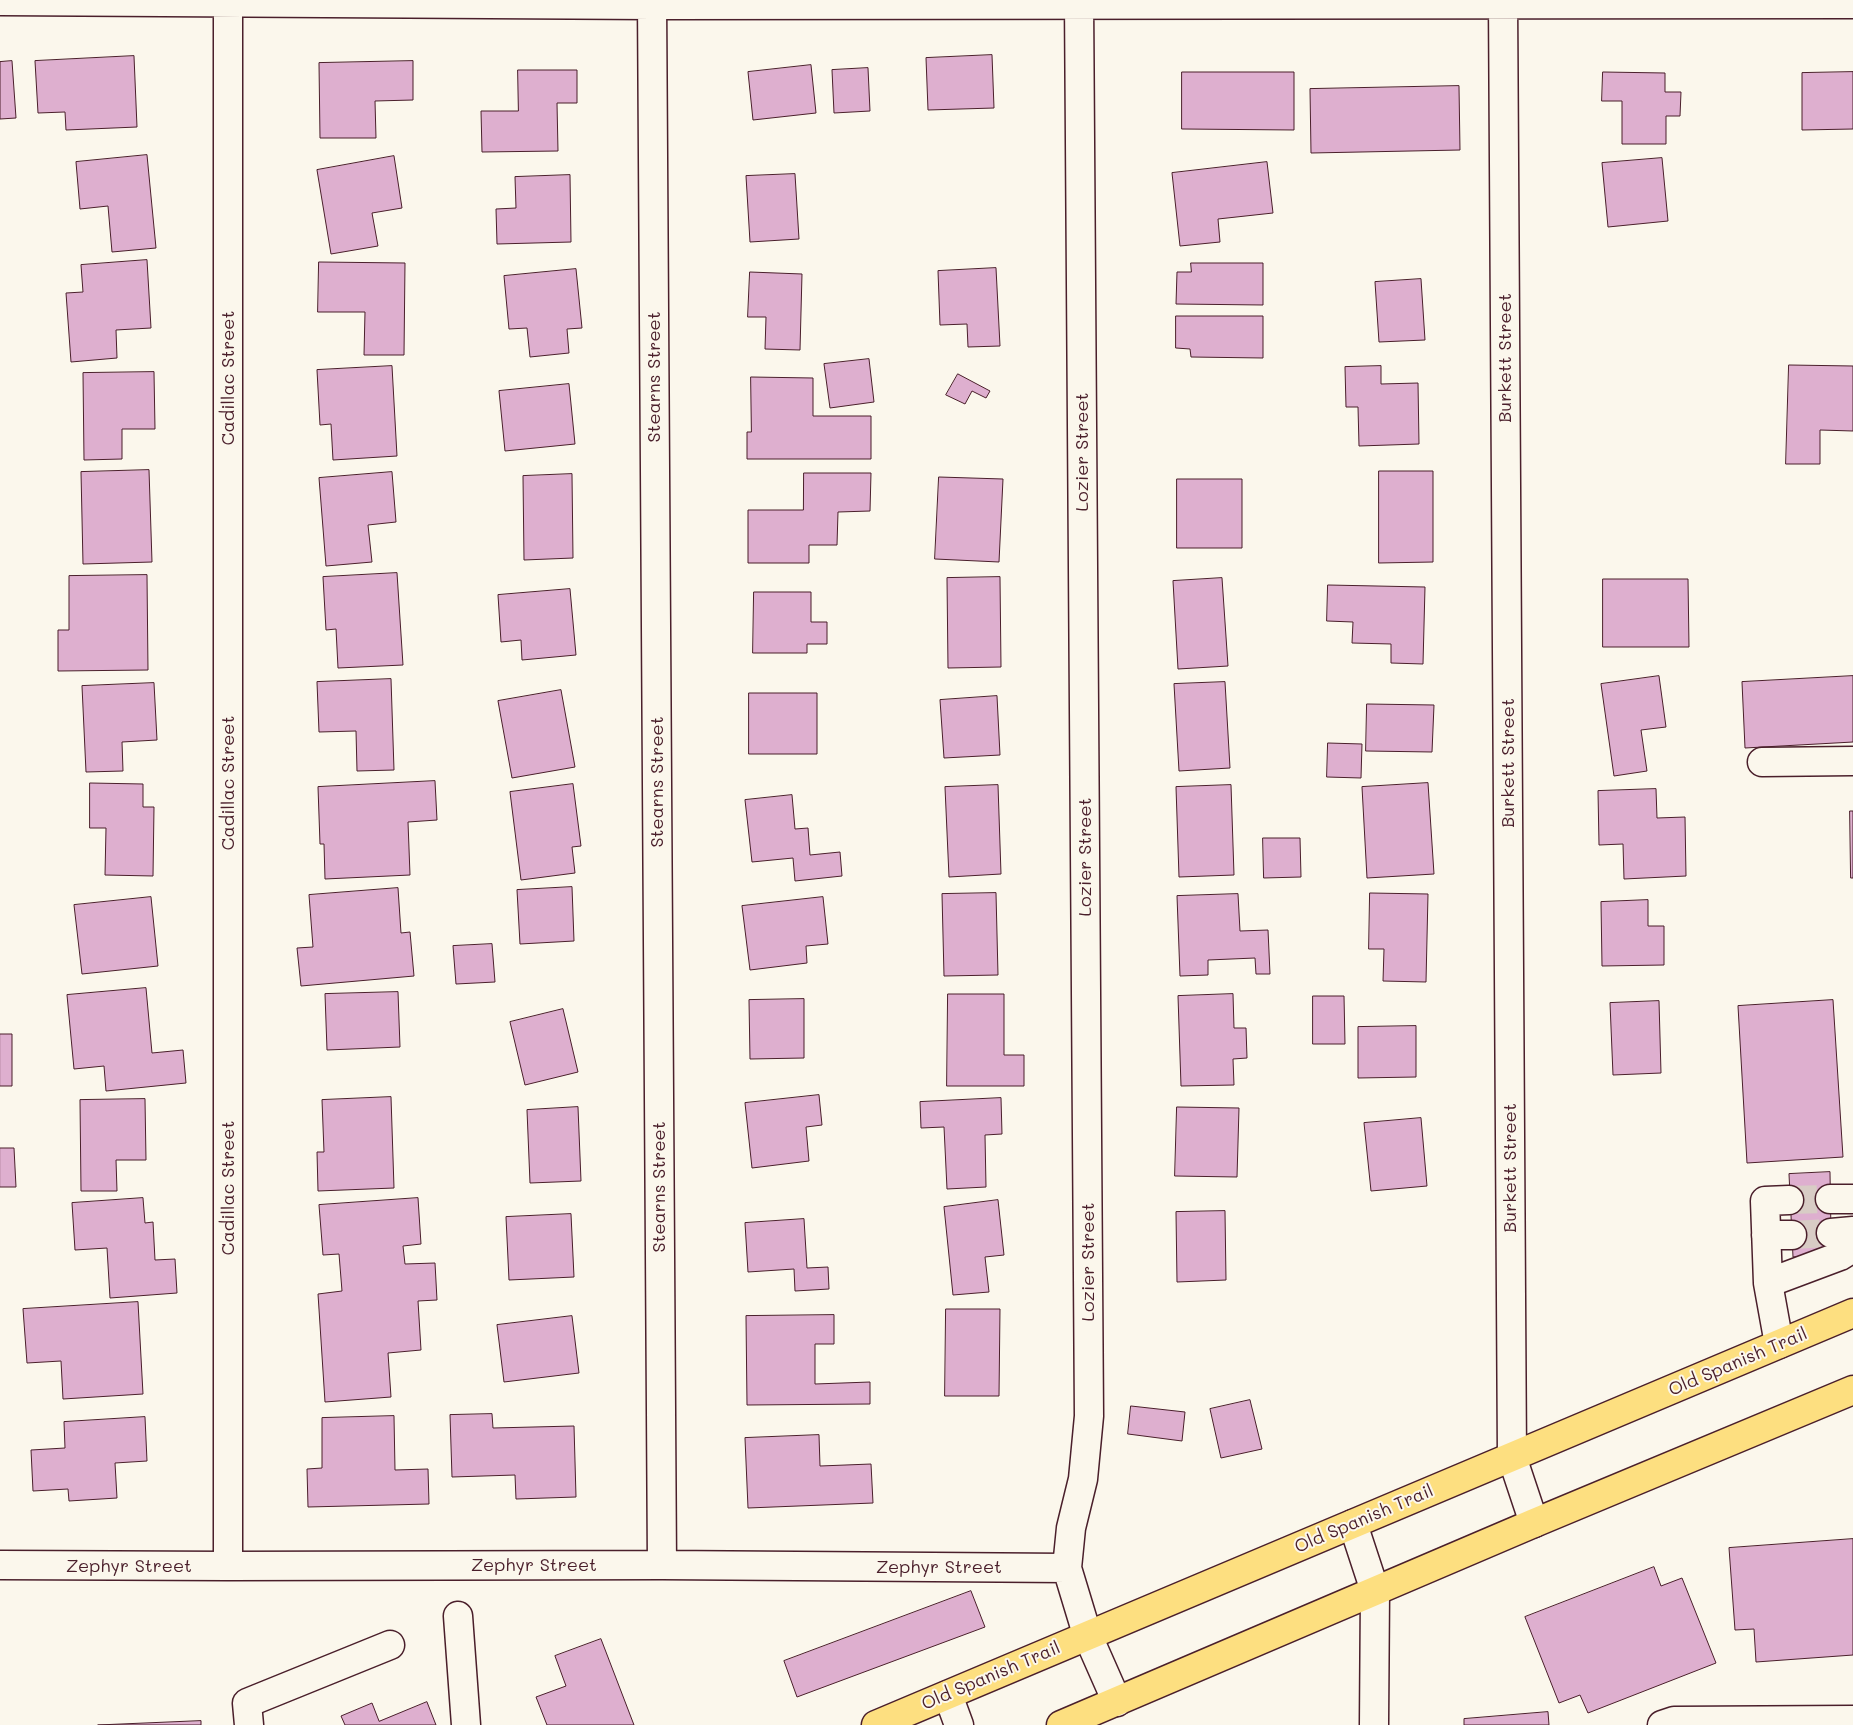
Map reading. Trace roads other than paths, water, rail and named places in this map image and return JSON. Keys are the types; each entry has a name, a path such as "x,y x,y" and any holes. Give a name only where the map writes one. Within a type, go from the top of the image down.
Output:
{"main road":[{"name":"Old Spanish Trail","path":"876,1725 1087,1634 1853,1313"},
{"path":"1061,1725 1534,1523 1853,1390"}],"street":[{"path":"0,0 652,3 1503,2 1853,4"},
{"name":"Cadillac Street","path":"228,1 228,1566"},
{"name":"Lozier Street","path":"1079,2 1089,1416 1084,1479 1071,1528 1067,1568 1087,1634 1117,1702"},
{"name":"Burkett Street","path":"1503,2 1512,1457 1534,1523"},
{"name":"Stearns Street","path":"652,3 662,1565"},
{"path":"1762,762 1853,761"},
{"path":"1779,1344 1768,1283 1779,1235 1765,1202 1789,1200"},
{"path":"1768,1283 1840,1256 1846,1238"},
{"path":"1353,1524 1375,1591 1374,1725"},
{"name":"Zephyr Street","path":"0,1565 662,1565 1067,1568"},
{"path":"458,1616 466,1725"},
{"path":"249,1725 247,1703 390,1645"},
{"path":"948,1695 959,1725"},
{"path":"1662,1725 1674,1722 1728,1723 1853,1720"}],"tunnel":[{"path":"1789,1200 1830,1199"},
{"path":"1792,1235 1831,1233"}]}
